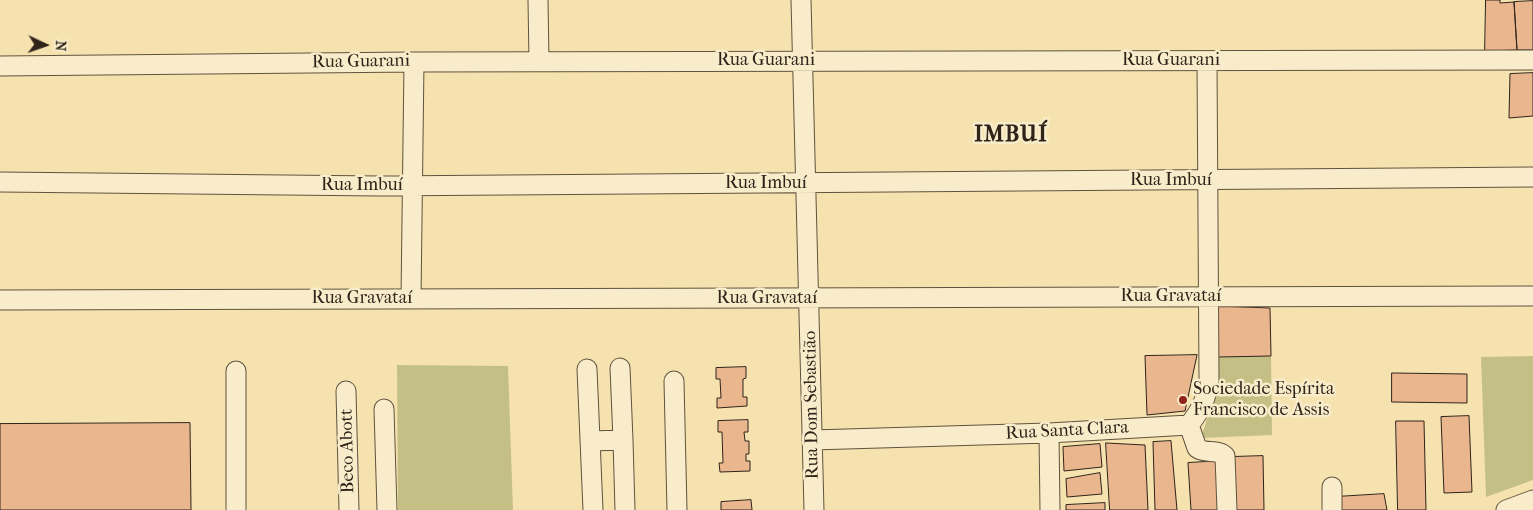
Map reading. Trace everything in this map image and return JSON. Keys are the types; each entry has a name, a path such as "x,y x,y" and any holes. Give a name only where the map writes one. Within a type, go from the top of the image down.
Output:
{"street":[{"path":"538,0 539,61"},
{"name":"Rua Dom Sebastião","path":"801,0 814,510"},
{"name":"Rua Guarani","path":"0,66 539,61 1533,60"},
{"path":"1207,61 1209,379 1208,393 1201,410 1189,425 1196,448 1202,451 1220,452 1225,456 1227,510"},
{"path":"411,299 414,62"},
{"name":"Rua Imbuí","path":"0,182 412,186 1533,177"},
{"name":"Rua Gravataí","path":"0,300 1533,296"},
{"path":"620,368 625,510"},
{"path":"587,369 593,510"},
{"path":"236,371 236,510"},
{"path":"674,380 677,510"},
{"name":"Beco Abott","path":"346,391 349,510"},
{"path":"384,409 387,510"},
{"name":"Rua Santa Clara","path":"812,440 1049,433 1189,425"},
{"path":"1049,433 1050,510"},
{"path":"590,441 623,440"},
{"path":"1332,487 1332,510"},
{"path":"1506,510 1533,500"}],"shaded area":[{"path":"1271,356 1272,435 1201,438 1217,387 1218,357"},
{"path":"1533,356 1533,480 1486,497 1481,357"},
{"path":"397,365 508,366 513,510 398,510"}],"building":[{"path":"1486,0 1500,0 1500,3 1514,2 1517,50 1485,51"},
{"path":"1533,1 1533,50 1517,50 1514,2"},
{"path":"1533,73 1533,116 1509,118 1510,74"},
{"path":"1218,306 1270,308 1271,356 1218,357"},
{"path":"1197,355 1185,411 1147,415 1145,356"},
{"path":"746,367 746,378 743,379 743,397 747,397 747,406 717,408 717,398 721,398 720,379 716,379 716,368"},
{"path":"1392,373 1467,374 1467,403 1392,402"},
{"path":"1469,416 1472,492 1444,493 1441,417"},
{"path":"748,420 748,432 744,432 745,441 749,441 749,454 746,454 746,461 750,461 750,471 720,472 719,463 723,463 722,432 718,432 718,421"},
{"path":"1396,421 1424,421 1426,510 1398,510"},
{"path":"190,423 191,510 0,510 0,424"},
{"path":"1171,441 1177,510 1155,510 1153,442"},
{"path":"1106,443 1145,445 1148,510 1110,510"},
{"path":"1100,444 1102,467 1064,471 1063,447"},
{"path":"1263,456 1264,510 1233,510 1231,457"},
{"path":"1220,461 1223,510 1191,510 1188,463"},
{"path":"1100,473 1102,494 1067,497 1066,479"},
{"path":"1384,494 1387,510 1335,510 1335,497"},
{"path":"751,500 752,510 721,510 721,502"},
{"path":"1105,503 1105,510 1066,510 1066,505"}],"place":[{"name":"Sociedade Espírita Francisco de Assis","path":"1183,400"}],"district":[{"name":"IMBUÍ","path":"1011,136"}]}
